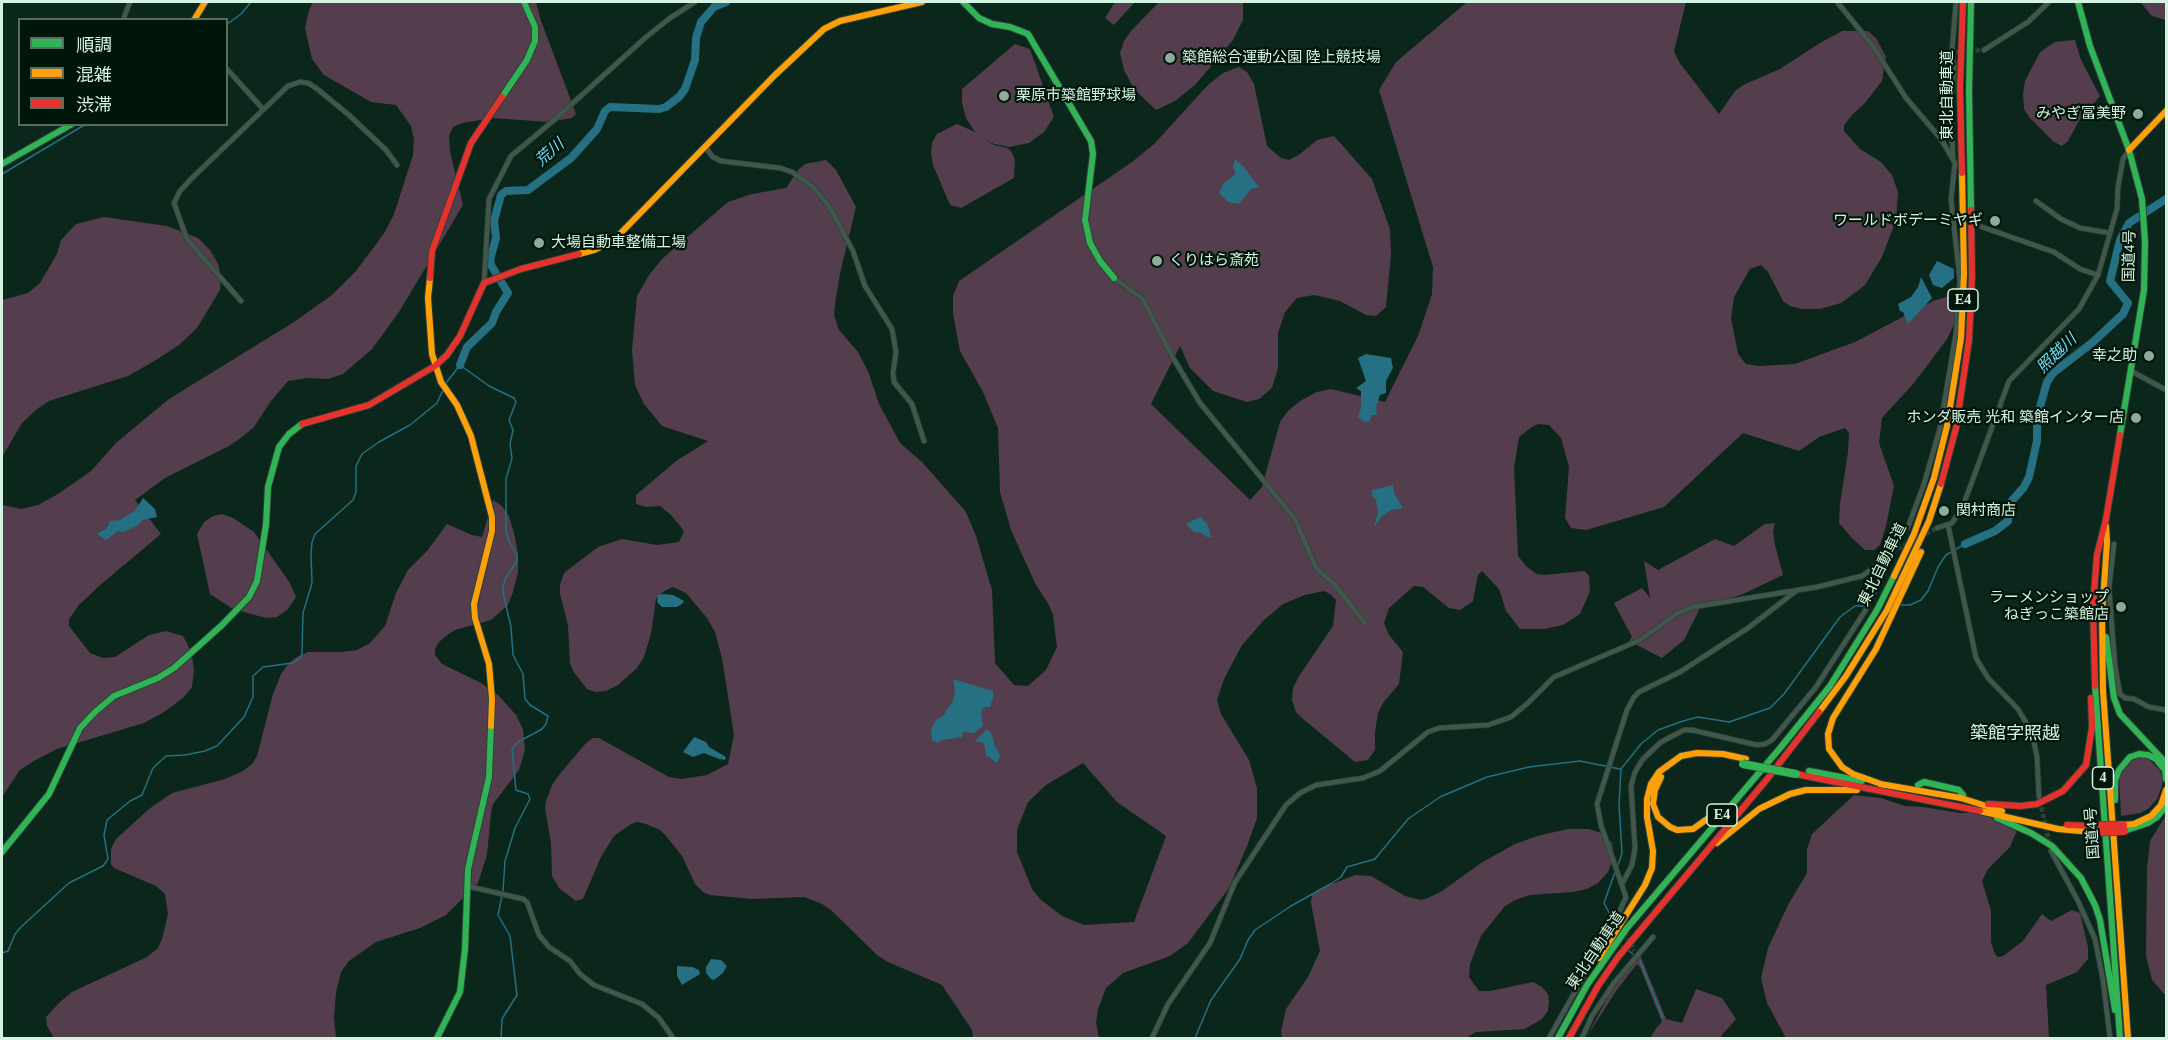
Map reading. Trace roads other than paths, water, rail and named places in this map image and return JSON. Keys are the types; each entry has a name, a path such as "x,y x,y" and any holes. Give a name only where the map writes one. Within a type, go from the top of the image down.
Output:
{"main road":[{"path":"195,18 205,2"},
{"path":"437,1038 460,992 465,949 468,869 489,777 491,687 489,664 475,618 474,604 492,531 492,518 471,436 435,366 428,298 432,251 471,143 527,60 535,41 535,27 525,2"},
{"path":"2,852 49,794 80,728 95,712 114,696 158,678 174,668 249,597 256,580 266,525 268,487 279,447 289,434 302,424 369,405 435,366 447,355 460,336 487,281 594,250 614,241 824,29 840,21 922,2"},
{"path":"963,2 979,18 1028,34 1091,141 1093,154 1085,220 1090,243 1100,261 1114,278"},
{"name":"東北自動車道","path":"1558,1038 1587,985 1621,936 1830,686 1890,587 1914,534 1934,478 1947,426 1961,338 1964,274 1960,88 1963,2"},
{"name":"東北自動車道","path":"1569,1038 1598,986 1618,957 1768,778 1846,676 1891,611 1924,542 1940,489 1961,400 1970,318 1972,276 1969,90 1971,2"},
{"name":"国道4号","path":"2078,2 2090,46 2129,150 2142,202 2144,221 2146,263 2144,290 2106,519 2107,542 2102,615 2103,691 2128,1038"},
{"path":"2129,150 2166,111"},
{"path":"2,164 68,126"},
{"name":"国道4号","path":"2103,579 2093,605 2096,693 2120,1035"},
{"path":"1567,1021 1601,955 1645,885 1652,868 1653,851 1647,817 1647,799 1651,784 1668,764 1681,756 1697,753 1722,754 1745,761 1885,789 1921,800 2021,806 2037,804 2063,791 2086,765 2092,727 2090,631 2093,605"},
{"path":"1885,789 1842,767 1828,749 1828,734 1833,718 1876,649 1891,611"},
{"path":"2102,615 2114,698 2121,714 2166,763"},
{"path":"2112,818 2115,806 2115,781 2119,770 2130,757 2139,754 2156,759 2164,770 2166,778"},
{"path":"1739,795 1705,823 1685,830 1677,830 1664,823 1658,817 1653,804 1654,790 1659,779 1679,762 1703,758 1745,761"},
{"path":"1679,882 1733,829 1773,801 1806,790 1908,788 1918,785 2058,829 2124,828 2148,823 2157,817 2166,806"},
{"path":"1908,788 1973,803 2040,837 2062,854 2081,878 2100,920 2120,1035"},
{"path":"2124,828 2151,816 2161,805 2166,790"}],"street":[{"path":"124,18 130,2"},
{"path":"487,281 489,199 511,156 653,31 695,2"},
{"path":"1837,2 1873,46 1906,98 1941,139 1953,157"},
{"path":"1152,1038 1168,1004 1210,943 1235,882 1286,806 1300,793 1316,785 1363,778 1380,771 1428,732 1439,728 1488,725 1511,717 1554,677 1640,640 1677,613 1693,607 1796,590 1862,576 1879,562 1908,527 1924,484 1940,428 1956,333 1960,281 1951,199 1955,170 1951,116 1956,2"},
{"path":"1984,50 2028,22 2049,2"},
{"path":"228,70 263,109"},
{"path":"241,301 187,239 174,203 186,184 288,86 300,81 308,82 349,115 386,150 397,165"},
{"path":"705,147 713,157 721,161 780,168 792,172 812,186 829,206 853,251 865,286 892,329 896,352 894,382 912,404 924,441"},
{"path":"1937,528 1948,525 1963,506 2009,381 2079,309 2098,275 2117,209 2123,159 2129,150"},
{"path":"2036,201 2070,224 2110,233"},
{"path":"1954,218 1960,222"},
{"path":"1982,227 2054,252 2080,268 2098,275"},
{"path":"1114,278 1143,299 1172,356 1200,403 1295,519 1316,568 1335,585 1365,623"},
{"path":"2131,371 2166,390"},
{"path":"1948,525 1976,658 1988,678 2018,709 2032,733 2037,757 2039,796"},
{"path":"2114,544 2103,579 2110,612 2120,694 2125,699 2134,699 2149,707 2166,710"},
{"path":"1622,884 1632,865 1635,848 1631,786 1635,772 1647,754 1668,736 1684,730 1757,745 1772,740 1815,687 1865,612 1883,574 1879,562"},
{"path":"1549,1038 1612,924 1618,918 1626,897 1601,825 1597,804 1627,710 1639,692 1680,672 1748,628 1796,590"},
{"path":"2051,851 2095,939 2110,1038"},
{"path":"467,886 510,895 527,902 539,935 549,947 570,961 585,979 594,985 642,1004 659,1018 673,1038"},
{"path":"1582,1038 1592,1016 1614,983 1636,952 1653,937"}],"water":[{"path":"1235,159 1259,187 1251,189 1239,204 1228,202 1219,193 1224,183 1236,174 1233,167"},
{"path":"1937,261 1954,269 1954,278 1942,288 1933,285 1929,275"},
{"path":"1921,277 1932,298 1908,324 1898,304 1911,297"},
{"path":"1366,354 1391,358 1393,368 1386,381 1386,393 1380,395 1376,407 1377,415 1372,415 1369,422 1358,417 1361,408 1361,391 1356,388 1366,381 1358,358"},
{"path":"1393,485 1394,493 1403,508 1391,510 1381,517 1374,527 1378,512 1372,490"},
{"path":"143,498 155,509 157,517 143,520 137,526 123,532 118,531 106,540 97,534 107,528 110,521 120,520 135,511"},
{"path":"1200,517 1207,523 1211,537 1194,532 1186,524"},
{"path":"658,595 673,595 684,601 677,607 662,607 657,602"},
{"path":"953,679 993,691 993,697 990,707 984,707 981,712 983,726 974,733 963,732 962,737 942,740 938,743 932,740 931,730 936,720 943,716 953,701 955,690"},
{"path":"987,729 992,734 995,747 999,752 1000,757 997,763 986,755 984,743 975,741"},
{"path":"694,737 706,742 709,747 726,757 725,760 704,753 693,757 683,752"},
{"path":"711,959 721,960 727,966 723,973 714,980 706,973 706,967"},
{"path":"677,966 692,967 699,970 700,974 682,985 677,976"}],"waterway":[{"path":"228,24 241,14 251,2"},
{"name":"荒川","path":"460,365 467,347 492,323 508,293 490,260 496,238 494,221 501,195 506,191 528,190 571,158 597,129 605,111 610,107 659,109 666,107 679,97 685,89 695,60 696,38 701,22 714,7 726,2"},
{"path":"2,174 83,126"},
{"name":"照越川","path":"1965,544 1995,531 2008,521 2010,503 2024,487 2029,477 2037,441 2037,418 2047,382 2053,373 2093,342 2123,314 2128,303 2110,281 2120,240 2129,223 2166,199"},
{"path":"446,383 460,365 489,386 514,398 516,402 509,420 513,430 510,444 512,458 506,479 506,530 517,561 505,579 503,588 511,627 513,655 523,674 525,699 530,705 548,716 542,729 518,742 512,749 516,790 528,794 530,799 515,828 505,861 503,891"},
{"path":"2,953 8,951 15,934 21,927 69,883 103,866 108,859 104,835 107,820 130,801 142,795 153,768 166,756 185,755 217,746 244,717 253,697 253,676 263,667 293,663 301,657 303,613 312,583 311,553 315,534 353,500 356,492 356,466 362,454 410,425 437,403 443,390"},
{"path":"1899,605 1910,605 1921,600 1946,555 1965,544"},
{"path":"1617,868 1622,853 1619,805 1621,769 1641,744 1658,730 1683,721 1698,717 1729,722 1770,708 1784,694 1840,617 1855,606 1865,606"},
{"path":"1195,1038 1211,1000 1240,959 1255,930 1341,877 1347,867 1375,859 1408,819 1440,797 1487,777 1529,767 1580,761 1620,769"},
{"path":"1613,920 1604,903 1615,872"},
{"path":"501,1038 502,1019 517,995 510,936 498,915 502,896"},
{"path":"1629,951 1633,954"},
{"path":"1640,961 1663,1018"}],"tunnel":[{"path":"1956,52 1984,50"},
{"path":"1961,222 1982,227"},
{"path":"1886,555 1937,528"},
{"path":"2040,801 2050,846"},
{"path":"1625,932 1634,951"}],"place":[{"name":"築館総合運動公園 陸上競技場","path":"1170,58"},
{"name":"栗原市築館野球場","path":"1004,96"},
{"name":"みやぎ冨美野","path":"2138,114"},
{"name":"ワールドボデーミヤギ","path":"1995,221"},
{"name":"大場自動車整備工場","path":"539,243"},
{"name":"くりはら斎苑","path":"1157,261"},
{"name":"幸之助","path":"2149,356"},
{"name":"ホンダ販売 光和 築館インター店","path":"2136,418"},
{"name":"関村商店","path":"1944,511"},
{"name":"ラーメンショップ ねぎっこ築館店","path":"2121,607"}],"district":[{"name":"築館字照越","path":"2015,734"}]}
